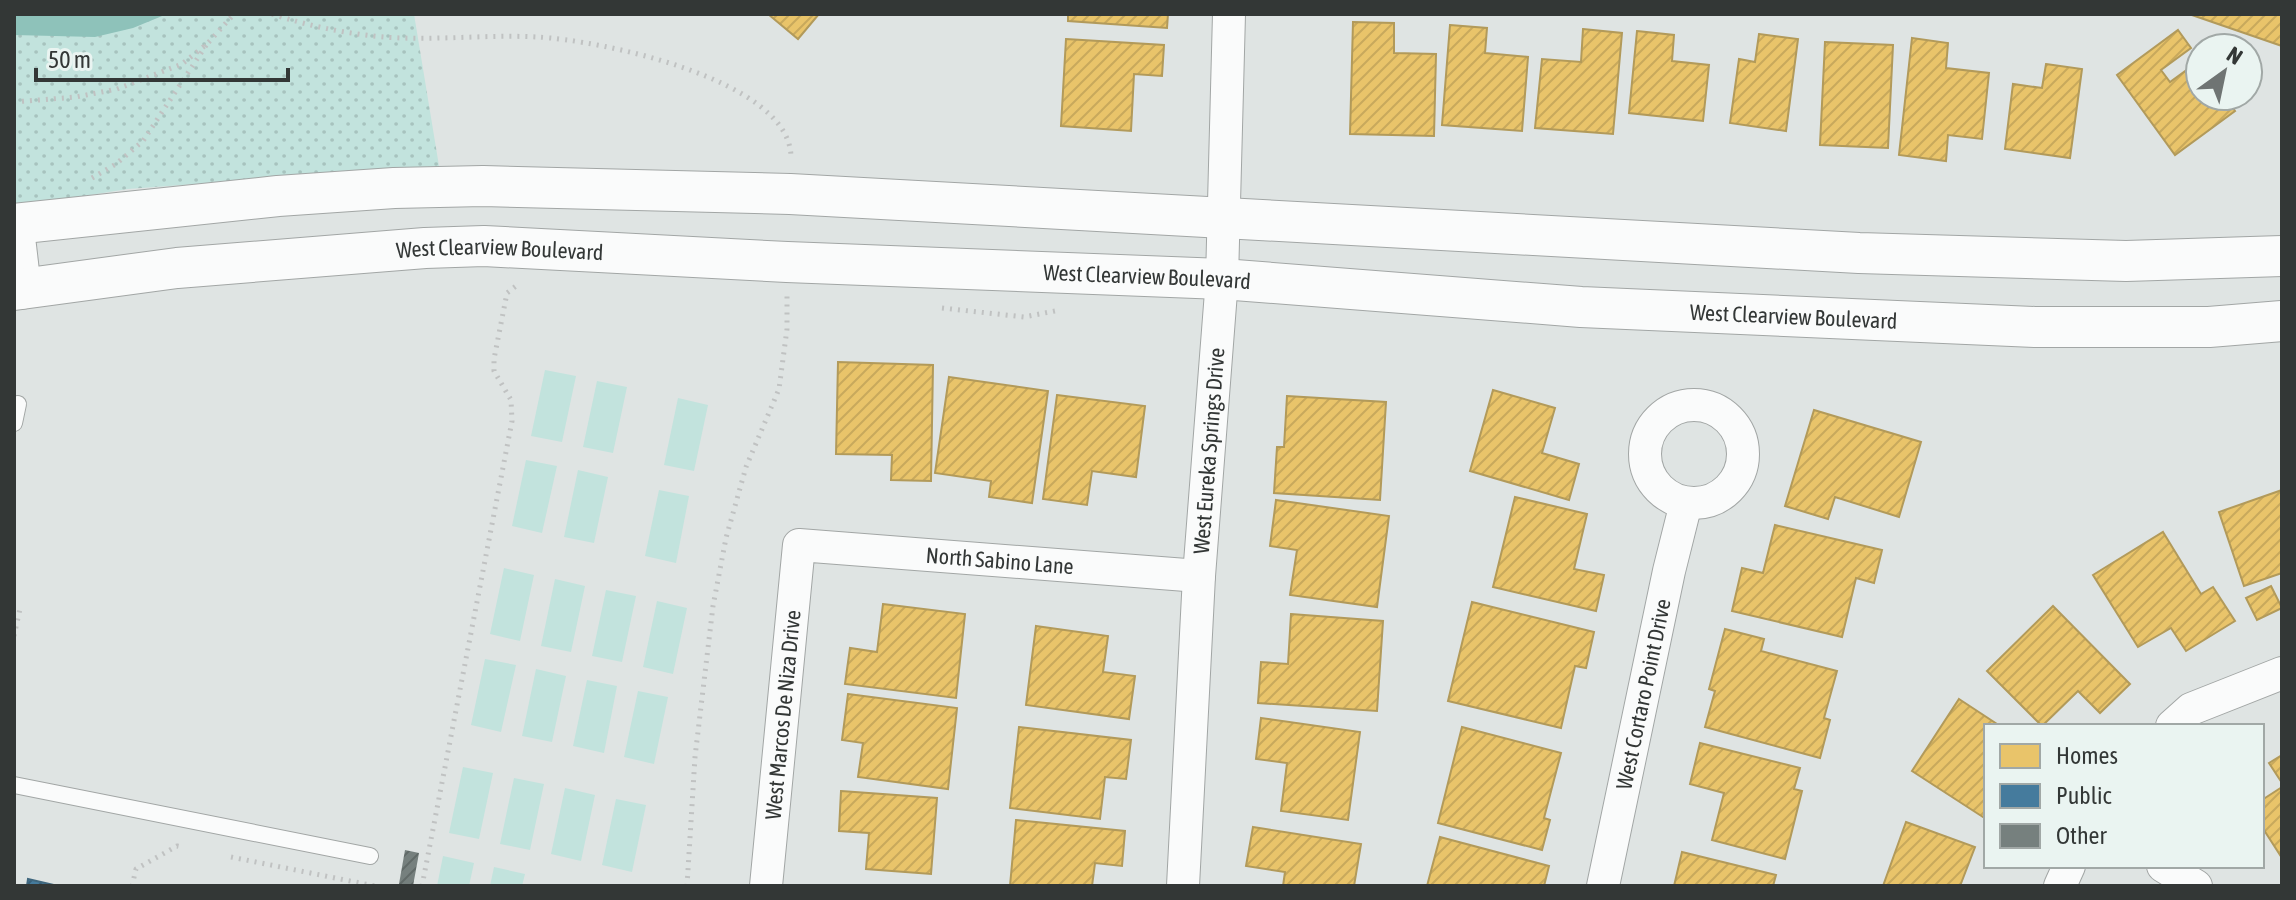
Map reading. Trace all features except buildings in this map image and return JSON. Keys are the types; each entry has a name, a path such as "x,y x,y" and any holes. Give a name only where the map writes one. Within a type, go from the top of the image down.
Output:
{"street":[{"name":"West Eureka Springs Drive","path":"1183,886 1199,576 1222,279 1229,14"},
{"path":"18,290 14,226 278,196 483,186 790,194 2050,261 2190,261 2282,256"},
{"name":"West Clearview Boulevard","path":"18,290 177,268 484,246 787,262 1222,279 1581,307 2019,327 2209,327 2282,321"},
{"name":"West Cortaro Point Drive","path":"1603,886 1686,503"},
{"name":"North Sabino Lane","path":"799,545 1199,576"},
{"name":"West Marcos De Niza Drive","path":"766,886 799,545"},
{"path":"2174,724 2191,709 2282,673"},
{"path":"2166,868 2196,886"}],"lane":[{"path":"14,423 18,404"},
{"path":"14,785 370,856"}],"path":[{"path":"82,183 116,164 143,141 207,44 234,14"},
{"path":"272,14 312,28 375,36 556,39 603,46 662,61 712,78 757,103 768,112 790,141 791,163"},
{"path":"14,102 76,97 117,89 182,64 207,44"},
{"path":"422,886 512,421 511,400 494,371 494,359 507,293 521,282"},
{"path":"687,886 695,757 713,606 726,538 746,467 779,389 787,329 787,282"},
{"path":"772,295 800,296"},
{"path":"930,307 1024,317 1065,308"},
{"path":"14,636 20,609"},
{"path":"132,886 136,869 177,846 186,847"},
{"path":"223,855 375,886"}],"shaded area":[{"path":"14,14 414,14 439,166 128,189 14,207"},
{"path":"14,14 167,14 133,28 95,37 14,35"},
{"path":"545,370 576,376 562,442 531,436"},
{"path":"597,381 627,387 613,453 583,447"},
{"path":"678,398 708,405 694,471 664,465"},
{"path":"526,460 557,466 542,533 512,526"},
{"path":"578,470 608,477 594,543 564,537"},
{"path":"659,490 689,496 676,563 645,556"},
{"path":"504,568 534,575 520,641 490,634"},
{"path":"555,579 585,586 571,652 541,646"},
{"path":"606,590 636,596 622,662 592,656"},
{"path":"657,601 687,608 673,674 643,667"},
{"path":"485,659 516,665 501,732 471,725"},
{"path":"536,669 566,676 552,742 522,736"},
{"path":"587,680 617,686 604,753 573,746"},
{"path":"638,691 668,697 654,764 624,757"},
{"path":"463,767 493,773 479,839 449,833"},
{"path":"514,778 544,784 530,850 500,844"},
{"path":"565,788 595,795 581,861 551,854"},
{"path":"616,799 646,805 632,872 602,865"},
{"path":"443,856 474,863 469,886 437,886"},
{"path":"494,867 525,874 522,886 490,886"}]}
